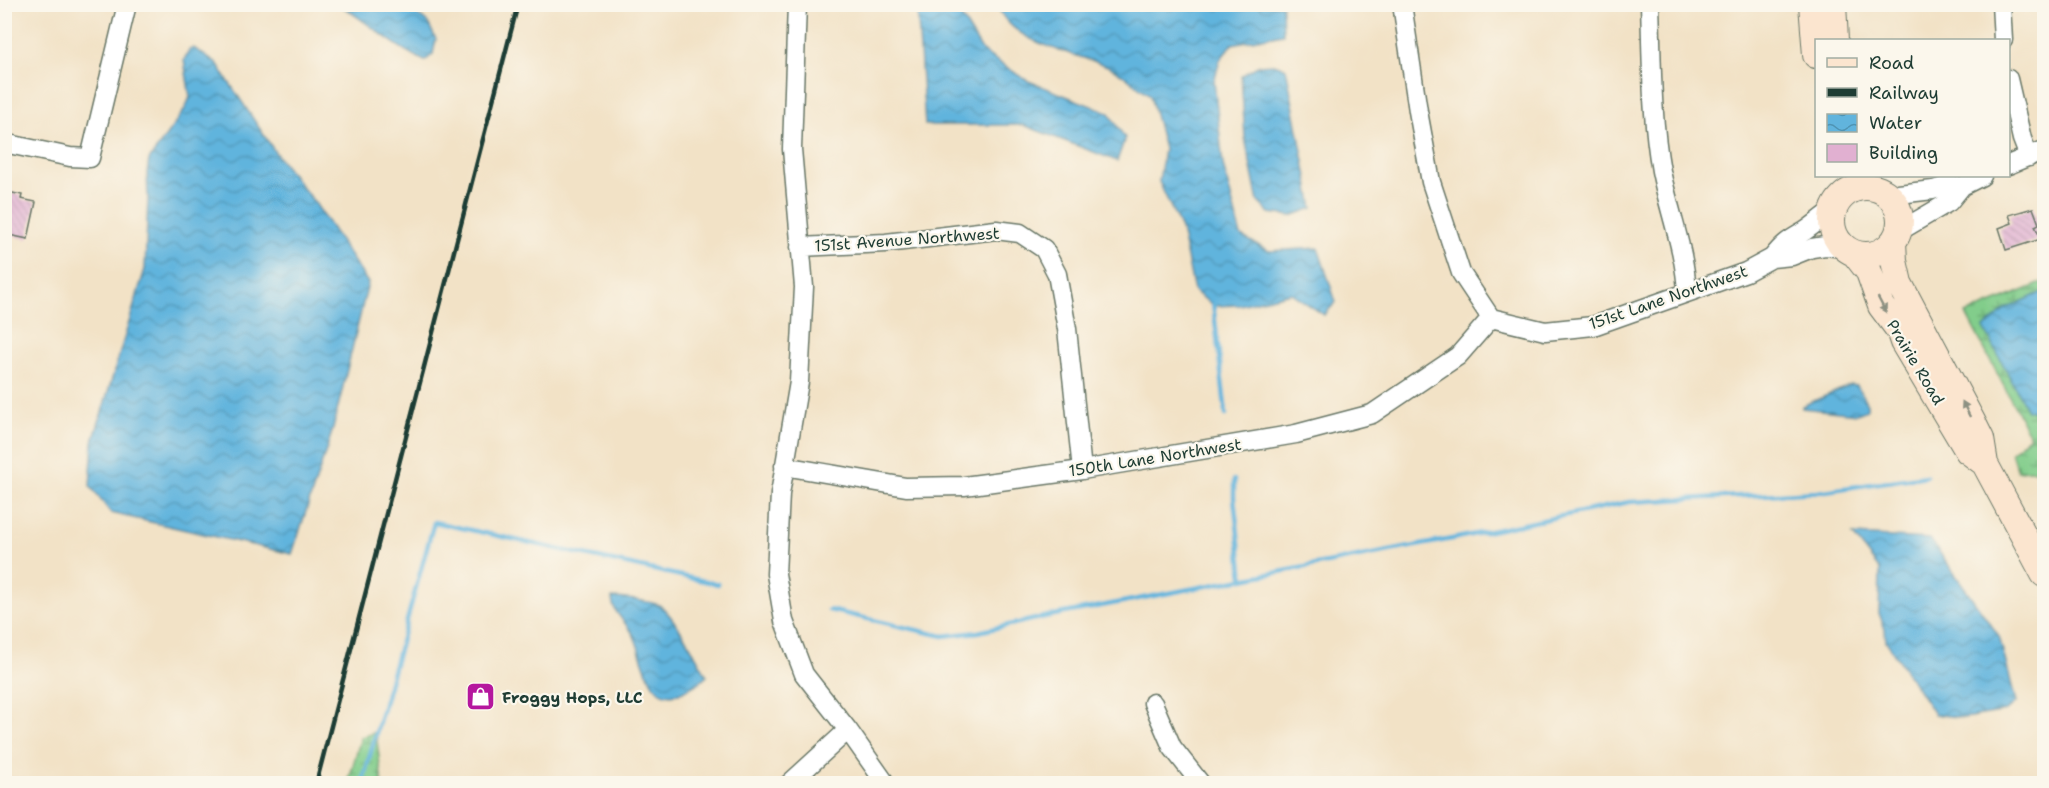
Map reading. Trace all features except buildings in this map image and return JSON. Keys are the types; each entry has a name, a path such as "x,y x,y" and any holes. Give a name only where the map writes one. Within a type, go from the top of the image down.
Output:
{"street":[{"path":"4,143 70,157 90,158 127,4"},
{"path":"797,4 792,149 804,287 799,382 780,494 776,574 784,621 804,674 886,783"},
{"path":"1402,4 1431,182 1461,273 1491,318"},
{"path":"1650,4 1653,99 1661,170 1686,270 1687,292"},
{"path":"1812,4 1815,42"},
{"path":"1833,4 1835,39"},
{"path":"2001,4 2003,39"},
{"path":"2010,88 2022,139 2037,154 2010,164"},
{"path":"1850,251 1866,256 1886,249 1896,237 1949,202 1962,186 1980,177"},
{"path":"1839,194 1859,187 1880,186 1933,190 1946,186 1962,186"},
{"name":"Prairie Road","path":"1880,186 1898,209 1900,221 1894,261 1899,283 1981,439 1985,464 2044,574"},
{"name":"151st Lane Northwest","path":"1772,258 1786,241 1807,230 1839,194"},
{"name":"Prairie Road","path":"1839,194 1832,231 1869,272 1881,306 1899,330 1903,342 1968,451 1985,464"},
{"name":"151st Avenue Northwest","path":"800,247 886,243 996,230 1020,233 1044,249 1057,274 1067,329 1082,470"},
{"name":"151st Lane Northwest","path":"1491,318 1545,331 1593,326 1746,272 1772,258 1825,246 1850,251"},
{"name":"150th Lane Northwest","path":"784,466 906,487 964,486 1082,470 1296,434 1372,414 1458,356 1491,318"},
{"path":"1153,704 1172,747 1201,783"},
{"path":"789,783 848,730"}],"green space":[{"path":"2044,282 2044,469 2017,471 2011,452 2030,436 1966,314"},
{"path":"376,732 382,783 348,783 361,737"}],"water":[{"path":"340,5 405,5 428,23 436,39 433,54 425,61 392,42"},
{"path":"917,5 954,5 983,52 1026,80 1109,113 1125,138 1117,161 1023,125 925,125"},
{"path":"997,5 1282,5 1283,34 1232,44 1220,60 1214,81 1223,165 1241,236 1269,251 1318,248 1336,302 1324,315 1291,293 1240,305 1214,306 1194,291 1181,229 1159,182 1164,149 1150,95 1112,68 1031,39 1005,19"},
{"path":"194,48 217,64 279,158 315,203 368,283 332,432 292,554 111,513 90,486 93,442 145,269 149,160 185,109 190,97 184,60 189,50"},
{"path":"1274,64 1286,68 1313,208 1291,216 1269,213 1258,202 1245,138 1241,76 1259,65"},
{"path":"2044,291 2044,414 2027,410 1984,328 2006,309"},
{"path":"1851,385 1857,386 1867,404 1867,410 1857,414 1802,408 1802,406"},
{"path":"1853,535 1930,539 1999,636 2016,702 2006,711 1964,718 1934,714 1886,641 1885,629 1879,613 1880,570"},
{"path":"612,598 649,602 664,609 685,637 707,676 696,685 683,691 671,695 662,693 649,677 633,634 617,612"}],"waterway":[{"path":"1213,303 1226,415"},
{"path":"829,610 943,636 978,632 1629,502 1818,492 1926,476"},
{"path":"1234,480 1243,579"},
{"path":"362,784 434,522 718,584"}],"railway":[{"path":"316,784 518,4"}],"place":[{"name":"Froggy Hops, LLC","path":"481,697"}]}
